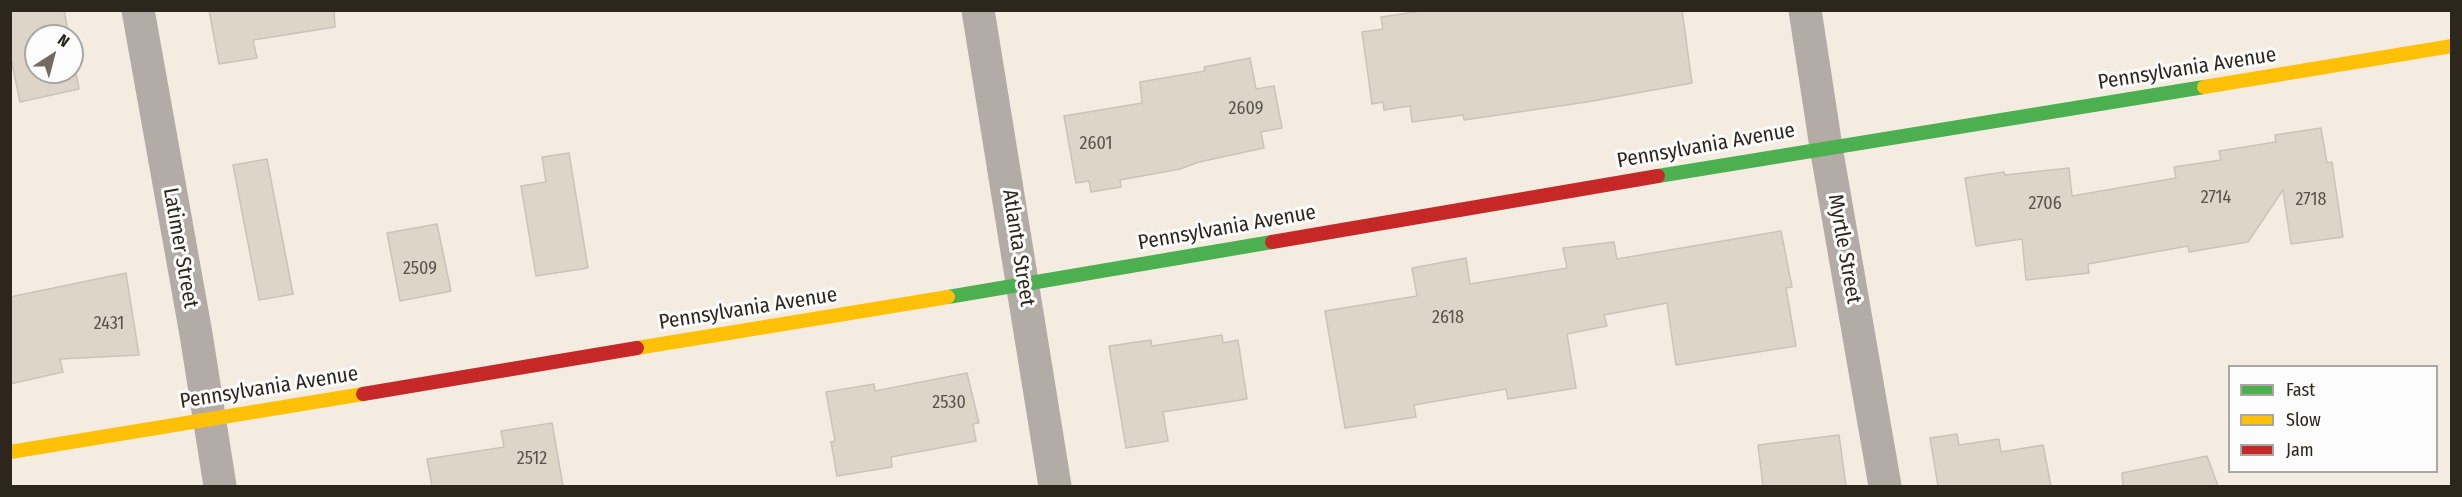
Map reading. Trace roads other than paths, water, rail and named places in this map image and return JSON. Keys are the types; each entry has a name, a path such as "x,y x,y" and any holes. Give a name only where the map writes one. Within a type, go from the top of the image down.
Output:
{"street":[{"name":"Latimer Street","path":"138,10 196,334 220,486"},
{"name":"Atlanta Street","path":"978,10 1055,486"},
{"name":"Myrtle Street","path":"1805,10 1826,147 1885,486"},
{"name":"Pennsylvania Avenue","path":"10,452 1024,284 1826,147 2372,62 2451,46"}]}
